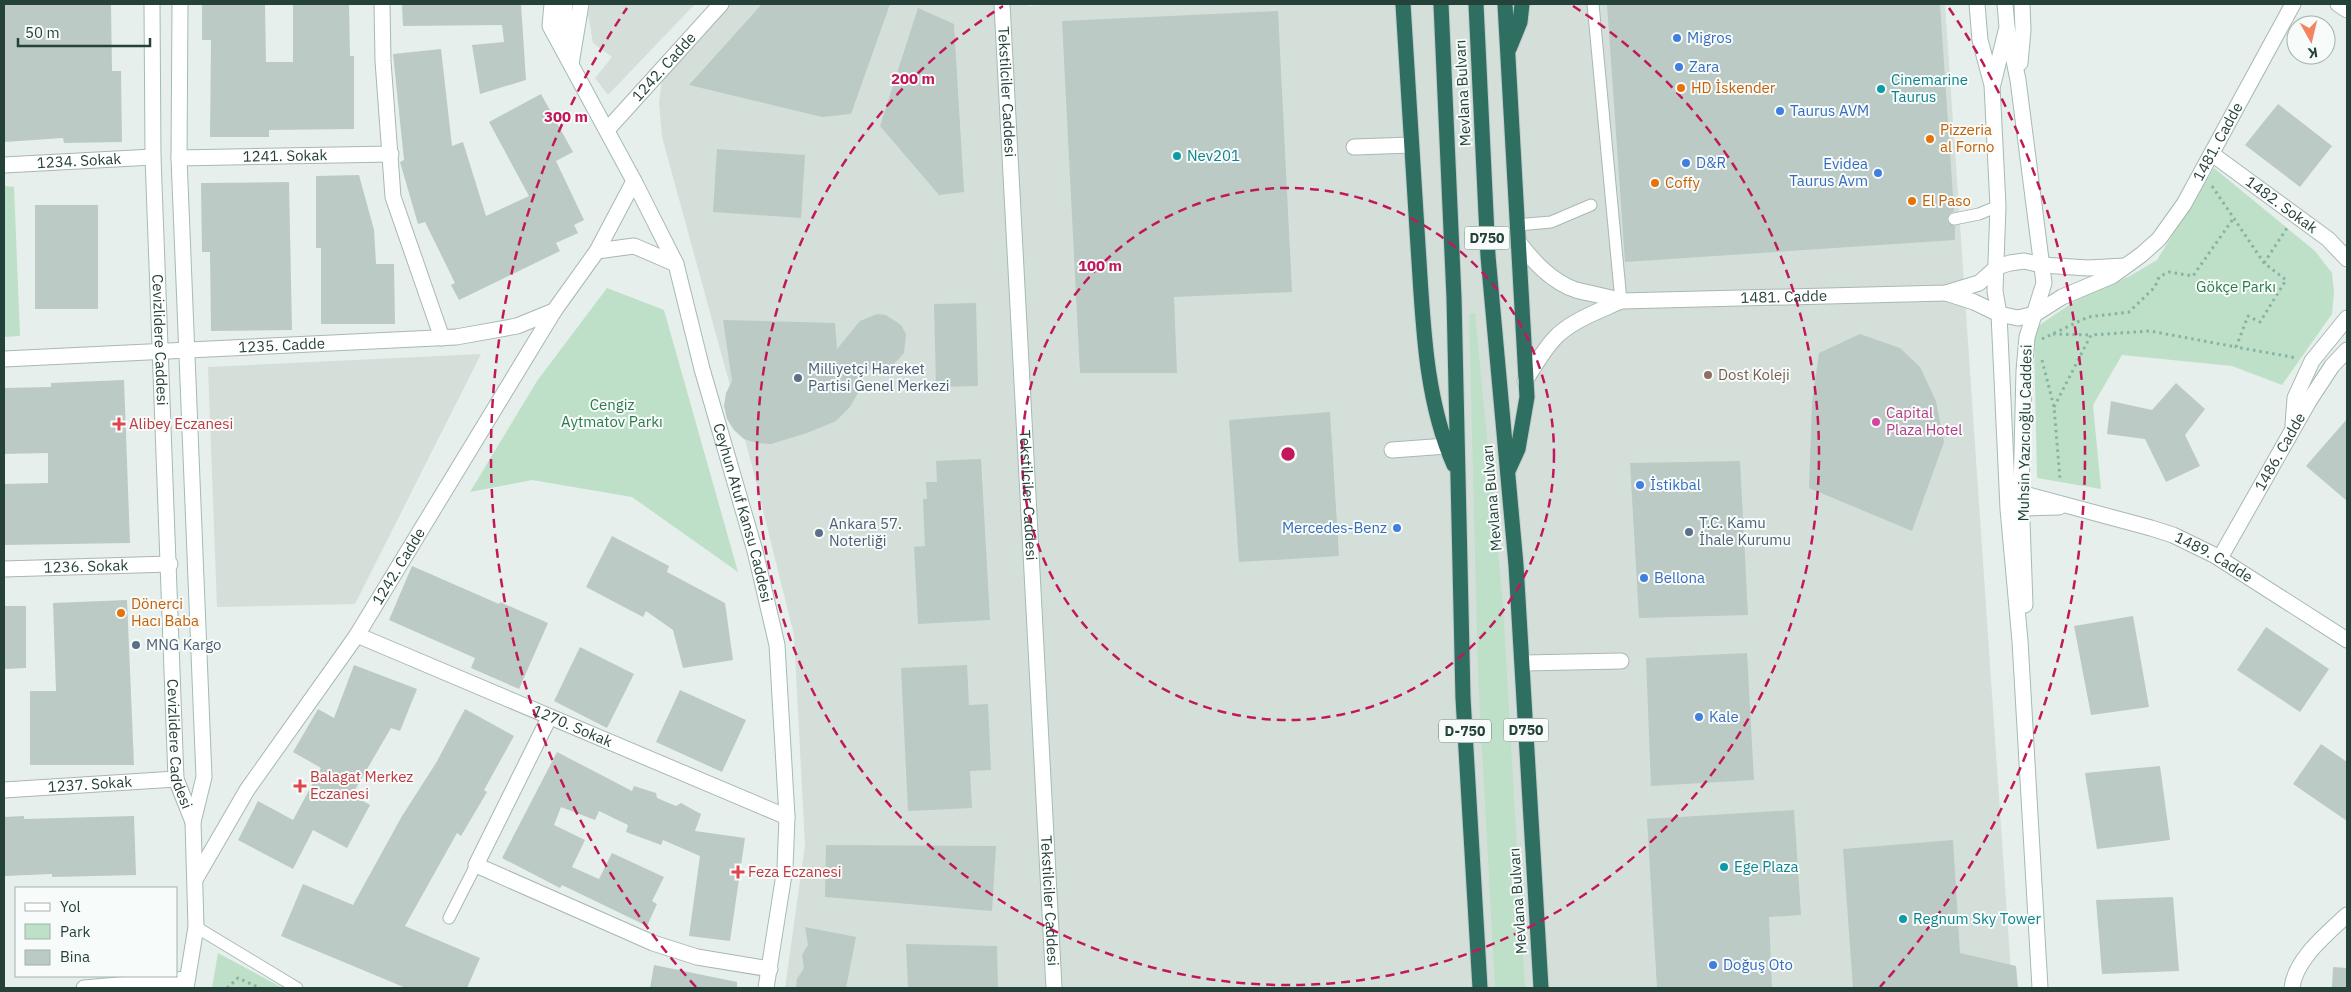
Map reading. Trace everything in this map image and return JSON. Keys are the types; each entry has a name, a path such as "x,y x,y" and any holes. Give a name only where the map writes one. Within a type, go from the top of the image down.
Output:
{"highway":[{"path":"1403,4 1428,356 1437,415 1446,446 1457,473"},
{"name":"Mevlana Bulvarı","path":"1441,4 1454,298 1463,698 1480,988"},
{"name":"Mevlana Bulvarı","path":"1476,4 1488,256 1523,663 1541,988"},
{"path":"1505,4 1526,397 1523,431 1508,472"},
{"path":"1507,52 1520,22 1522,4"}],"street":[{"name":"Cevizlidere Caddesi","path":"152,4 153,157 170,564 176,779 193,822"},
{"name":"Cevizlidere Caddesi","path":"180,4 179,158 204,777 193,822 196,928 186,984"},
{"path":"382,4 383,61 393,198 442,338"},
{"name":"Ceyhun Atuf Kansu Caddesi","path":"552,4 550,26 607,130 676,264 702,369 755,551 776,645 787,817 785,868 766,988"},
{"name":"Ceyhun Atuf Kansu Caddesi","path":"565,4 565,37 571,64"},
{"path":"571,64 581,4"},
{"name":"1242. Cadde","path":"607,130 721,4"},
{"name":"Tekstilciler Caddesi","path":"1002,4 1054,988"},
{"name":"Muhsin Yazıcıoğlu Caddesi","path":"1977,4 1980,40 1992,85 1998,206 1995,291 1999,314 2026,594 2020,641"},
{"name":"Muhsin Yazıcıoğlu Caddesi","path":"2006,4 2007,27 2018,80 2044,283 2027,337 2017,498 2020,641 2040,988"},
{"name":"Muhsin Yazıcıoğlu Caddesi","path":"2018,80 2023,30 2022,4"},
{"name":"1481. Cadde","path":"1946,293 1999,314 2018,318 2034,314 2062,297 2112,276 2159,239 2170,226 2203,170 2293,4"},
{"path":"2338,4 2347,10"},
{"name":"Muhsin Yazıcıoğlu Caddesi","path":"1992,85 2007,27"},
{"path":"1354,147 1412,144"},
{"name":"1241. Sokak","path":"179,158 391,154"},
{"name":"1482. Sokak","path":"2212,154 2328,239 2347,259"},
{"name":"1234. Sokak","path":"4,166 153,157"},
{"name":"1242. Cadde","path":"196,878 247,790 357,635 554,311 597,251 634,181"},
{"name":"1481. Cadde","path":"1519,244 1544,271 1573,289 1621,301 1946,293 1979,283 1996,267"},
{"path":"597,251 634,246 676,264"},
{"path":"1996,267 2024,262 2042,265 2098,268 2125,266"},
{"name":"1481. Cadde","path":"1525,381 1553,340 1562,332 1592,314 1621,301"},
{"name":"1235. Cadde","path":"4,359 442,338 510,328 554,311"},
{"path":"2293,429 2295,398 2312,361 2347,318"},
{"name":"1486. Cadde","path":"2220,558 2293,429 2332,366 2347,350"},
{"path":"1392,450 1446,446"},
{"name":"1489. Cadde","path":"2017,498 2048,499 2066,507 2166,532 2220,558 2347,640"},
{"name":"1236. Sokak","path":"4,569 170,564"},
{"name":"1270. Sokak","path":"357,635 549,718 787,817"},
{"path":"1523,663 1621,661"},
{"path":"549,718 476,865 653,943 697,956 770,970"},
{"name":"1237. Sokak","path":"4,790 176,779"},
{"path":"2292,988 2293,980 2309,954 2347,915"},
{"path":"84,988 186,984"}],"lane":[{"path":"1593,4 1621,301"},
{"path":"1518,225 1551,222 1591,205"},
{"path":"1954,219 1979,214 1998,206"},
{"path":"449,918 476,865"},
{"path":"196,928 296,988"}],"path":[{"path":"2203,170 2233,219 2264,263 2286,280 2260,322 2248,316 2236,347"},
{"path":"2264,263 2295,216"},
{"path":"2038,342 2088,316 2129,312 2155,287 2159,277 2169,272 2193,276 2233,219"},
{"path":"2053,334 2091,335 2150,331 2312,361"},
{"path":"2054,407 2091,335"},
{"path":"2040,351 2054,407 2060,479"},
{"path":"227,988 238,978 260,988"}],"shaded area":[{"path":"590,4 695,4 608,95 595,78 612,57 593,43 588,15"},
{"path":"722,4 1027,4 1028,6 1066,4 1945,4 2012,988 785,988 805,845 794,635 752,466 662,137 659,103 664,64"},
{"path":"481,354 355,604 217,607 208,367"}],"green space":[{"name":"Gökçe Parkı","path":"2214,168 2315,251 2332,273 2334,292 2332,314 2282,385 2232,366 2122,355 2093,405 2101,489 2037,478 2034,338 2038,326 2075,301 2130,276 2157,260"},
{"path":"4,186 14,187 20,336 4,337"},
{"name":"Cengiz Aytmatov Parkı","path":"607,288 664,310 738,572 632,497 532,480 470,492 537,381"},
{"path":"1475,313 1503,604 1525,988 1495,988 1478,676 1469,314"},
{"path":"218,953 283,988 212,988"}],"building":[{"path":"4,4 111,4 112,71 121,71 122,142 64,143 63,138 4,142"},
{"path":"202,4 265,4 266,62 293,62 293,4 349,4 350,56 354,56 354,129 269,130 269,137 210,137 211,40 202,40"},
{"path":"402,4 521,4 526,80 480,94 472,45 504,42 502,25 403,26"},
{"path":"762,4 890,4 851,114 822,117 689,85"},
{"name":"Taurus AVM","path":"1607,4 1940,4 1954,211 1949,214 1947,220 1949,224 1955,226 1955,240 1625,262"},
{"path":"918,8 954,24 964,192 939,195 880,126"},
{"name":"Nev201","path":"1278,11 1292,292 1174,297 1177,373 1080,373 1062,21"},
{"path":"441,49 452,146 463,142 486,216 529,196 489,122 541,94 573,152 556,161 584,220 574,225 578,233 556,243 560,251 459,300 451,285 455,283 425,222 418,224 400,162 404,160 393,54"},
{"path":"2278,104 2332,146 2300,187 2245,145"},
{"path":"717,149 805,155 801,218 713,212"},
{"path":"359,175 374,230 376,264 394,264 395,324 321,324 321,248 316,248 316,176"},
{"path":"289,182 292,330 211,331 210,252 202,252 201,183"},
{"path":"35,205 98,205 98,309 35,309"},
{"path":"976,303 978,386 936,387 934,304"},
{"name":"Milliyetçi Hareket Partisi Genel Merkezi","path":"877,314 886,315 901,325 906,334 904,353 892,366 883,369 866,370 862,386 850,407 836,421 807,433 771,444 757,443 744,439 734,430 727,419 724,406 726,393 732,381 723,320 835,323 837,349 860,321"},
{"name":"Capital Plaza Hotel","path":"1860,334 1900,348 1920,367 1936,401 1944,442 1912,531 1809,488 1812,402 1819,353"},
{"path":"124,380 130,543 4,545 4,484 48,483 48,453 4,454 4,388 51,387 51,383"},
{"path":"2176,383 2205,409 2185,435 2200,466 2166,482 2145,439 2107,434 2111,401 2152,410"},
{"path":"1330,412 1339,556 1239,562 1229,420"},
{"path":"2347,419 2347,501 2306,466"},
{"path":"981,459 990,620 918,624 914,547 925,546 923,499 927,499 926,482 937,482 936,461"},
{"name":"T.C. Kamu İhale Kurumu","path":"1740,461 1748,615 1639,618 1630,463"},
{"path":"612,536 669,566 667,572 725,603 733,660 683,668 673,630 646,611 643,617 586,587"},
{"path":"412,566 548,623 519,689 471,668 475,658 389,620"},
{"path":"127,600 134,765 30,765 30,691 56,691 53,603"},
{"path":"4,606 26,606 26,668 4,669"},
{"path":"2133,616 2149,707 2091,715 2074,626"},
{"path":"2266,627 2329,669 2300,712 2237,670"},
{"path":"580,647 634,674 607,728 554,701"},
{"name":"Kale","path":"1747,653 1754,780 1651,786 1646,658"},
{"path":"354,665 417,689 400,731 391,728 352,795 370,805 347,848 313,830 293,869 238,840 258,801 293,820 321,768 293,752 318,709 334,718"},
{"path":"967,665 969,705 988,704 991,770 970,771 972,808 908,811 901,668"},
{"path":"680,690 746,720 722,772 656,742"},
{"path":"465,709 514,736 484,790 487,792 461,836 457,833 405,926 480,958 467,988 406,988 281,936 303,884 353,905 402,816 436,763"},
{"path":"2321,744 2347,762 2347,821 2293,784"},
{"path":"557,752 632,791 634,786 656,793 657,798 676,806 681,803 701,814 695,831 745,838 730,941 689,936 700,856 663,840 661,845 626,832 628,825 599,811 595,820 561,807 554,825 585,840 572,867 599,879 612,853 664,877 652,901 657,904 647,926 562,885 560,888 502,858"},
{"path":"2160,766 2170,840 2097,849 2085,773"},
{"name":"Ege Plaza","path":"1794,810 1801,915 1769,917 1772,988 1657,988 1647,819"},
{"path":"24,816 24,819 134,816 136,875 52,877 52,874 4,876 4,817"},
{"name":"Regnum Sky Tower","path":"1953,840 1960,953 2016,966 2018,988 1853,988 1843,849"},
{"path":"826,845 996,846 992,911 825,897"},
{"path":"2173,897 2179,971 2102,974 2096,900"},
{"path":"805,927 856,937 846,988 796,988 797,979 804,968 802,955 808,945"},
{"path":"906,944 997,946 998,988 908,988"},
{"path":"654,965 737,982 737,988 650,988"},
{"path":"2333,967 2347,968 2347,988 2332,988"}],"place":[{"name":"Migros","path":"1677,38"},
{"name":"Zara","path":"1679,67"},
{"name":"HD İskender","path":"1681,88"},
{"name":"Cinemarine Taurus","path":"1881,89"},
{"name":"Taurus AVM","path":"1780,111"},
{"name":"Pizzeria al Forno","path":"1930,139"},
{"name":"Nev201","path":"1177,156"},
{"name":"D&R","path":"1686,163"},
{"name":"Evidea Taurus Avm","path":"1878,173"},
{"name":"Coffy","path":"1655,183"},
{"name":"El Paso","path":"1912,201"},
{"name":"Dost Koleji","path":"1708,375"},
{"name":"Milliyetçi Hareket Partisi Genel Merkezi","path":"798,378"},
{"name":"Capital Plaza Hotel","path":"1876,422"},
{"name":"Alibey Eczanesi","path":"119,424"},
{"name":"İstikbal","path":"1640,485"},
{"name":"Mercedes-Benz","path":"1397,528"},
{"name":"T.C. Kamu İhale Kurumu","path":"1689,532"},
{"name":"Ankara 57. Noterliği","path":"819,533"},
{"name":"Bellona","path":"1644,578"},
{"name":"Dönerci Hacı Baba","path":"121,613"},
{"name":"MNG Kargo","path":"136,645"},
{"name":"Kale","path":"1699,717"},
{"name":"Balagat Merkez Eczanesi","path":"300,786"},
{"name":"Ege Plaza","path":"1724,867"},
{"name":"Feza Eczanesi","path":"738,872"},
{"name":"Regnum Sky Tower","path":"1903,919"},
{"name":"Doğuş Oto","path":"1713,965"}]}
